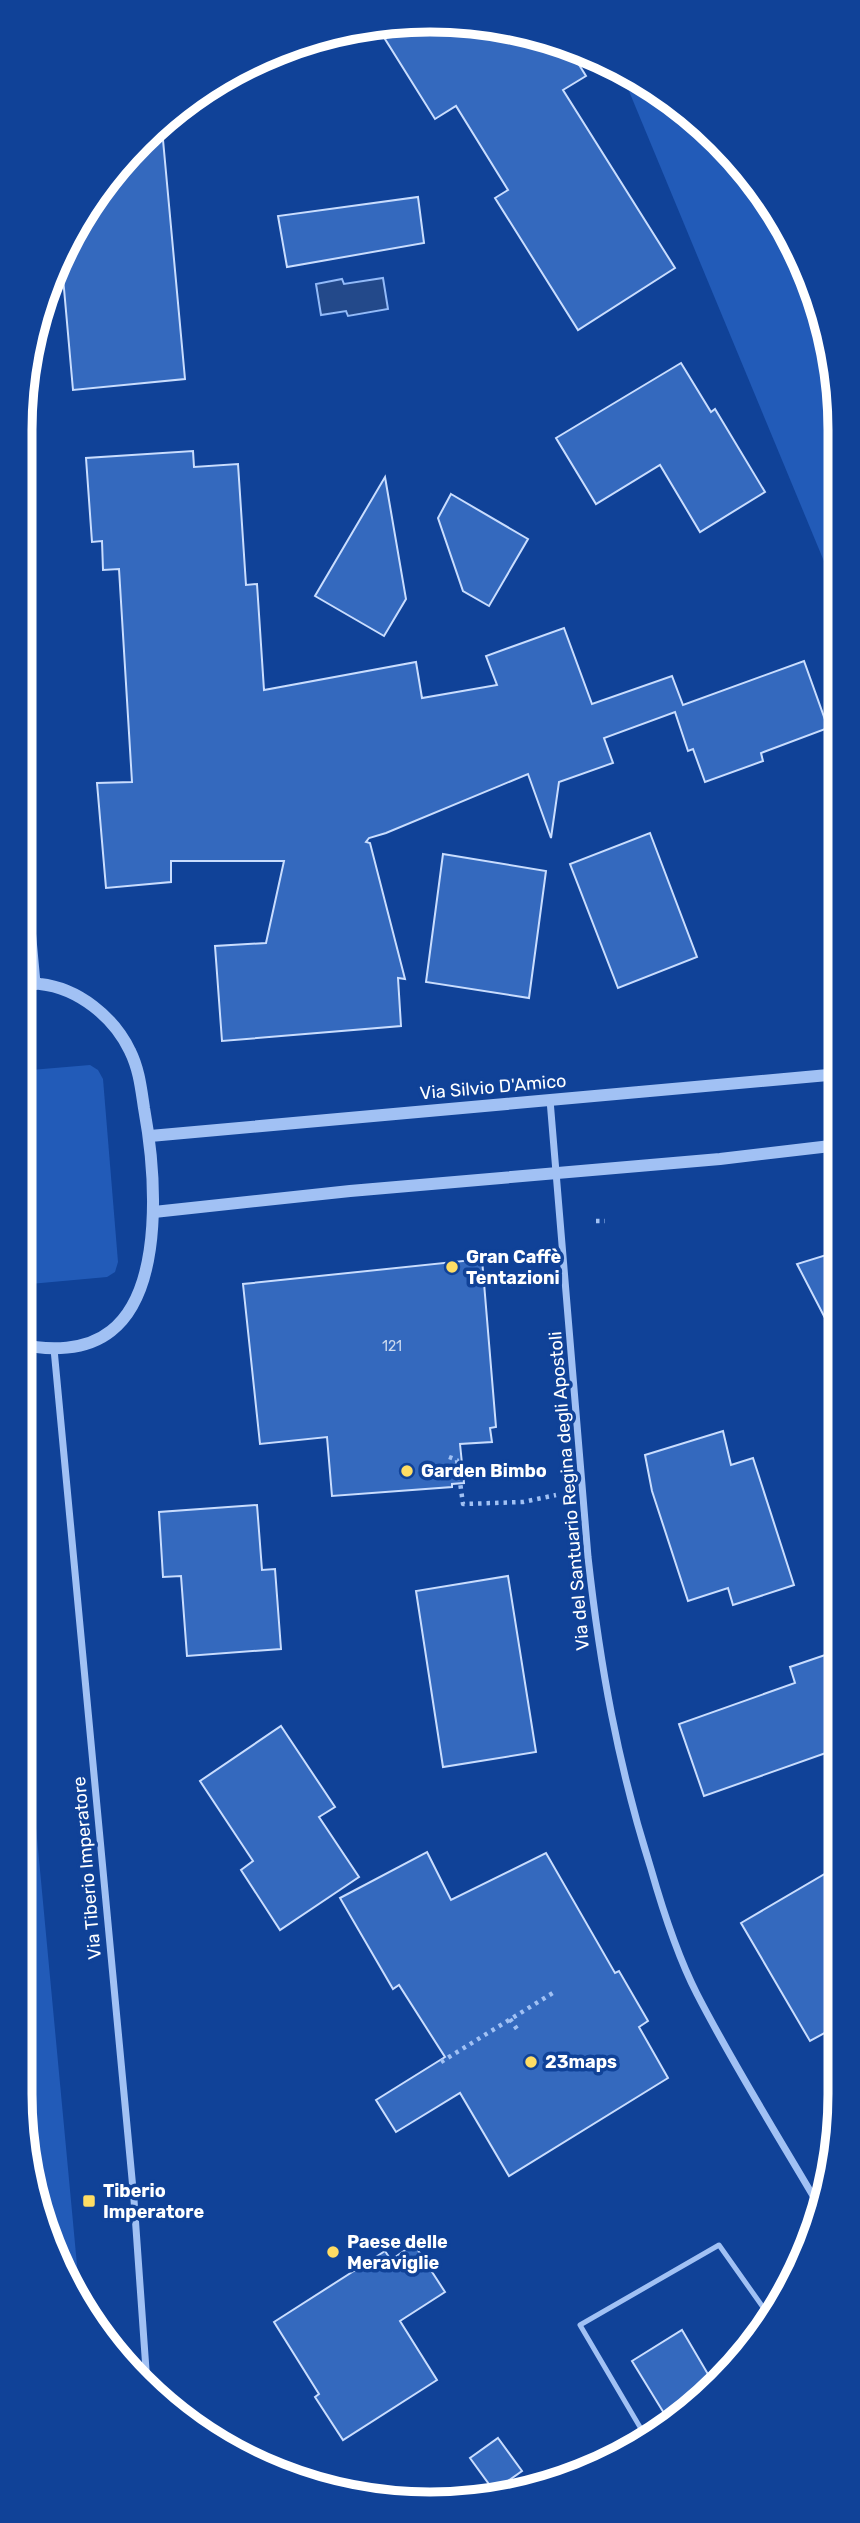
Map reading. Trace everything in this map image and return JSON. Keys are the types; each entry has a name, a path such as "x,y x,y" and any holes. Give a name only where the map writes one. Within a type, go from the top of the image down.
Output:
{"street":[{"path":"32,928 37,983"},
{"path":"32,985 37,983 62,989 77,996 107,1018 121,1034 137,1068 150,1136 154,1212 150,1253 139,1289 127,1314 111,1331 80,1346 54,1349 32,1346"},
{"name":"Via Silvio D'Amico","path":"150,1136 828,1075"},
{"name":"Via del Santuario Regina degli Apostoli","path":"550,1099 581,1491 595,1623 612,1725 638,1830 664,1915 696,1993 814,2198"},
{"path":"154,1212 350,1191 557,1175 828,1146"},
{"name":"Via Tiberio Imperatore","path":"54,1349 134,2200 146,2373"}],"lane":[{"path":"641,2430 580,2325 719,2245 764,2309"}],"path":[{"path":"596,1221 605,1221"},
{"path":"449,1457 457,1460 463,1504 523,1502 581,1491"},
{"path":"441,2062 556,1991"},
{"path":"510,2019 519,2032"}],"shaded area":[{"path":"626,83 693,130 730,167 775,231 798,278 821,352 828,404 828,571"},
{"path":"383,278 388,309 348,316 346,311 321,315 316,284 342,279 344,284"},
{"path":"90,1065 98,1070 103,1079 118,1262 115,1272 107,1277 32,1284 32,1070"},
{"path":"32,1785 78,2279 62,2245 45,2196 32,2119"}],"building":[{"path":"456,32 482,35 533,45 576,60 586,76 563,90 675,268 578,330 495,198 508,190 456,106 435,119 382,35"},
{"path":"162,134 185,379 73,390 63,276 85,231 114,187"},
{"path":"418,197 424,243 287,267 278,216"},
{"path":"681,363 711,412 715,409 765,492 700,532 660,465 596,504 556,438"},
{"path":"193,451 194,467 238,464 246,585 257,584 264,690 416,662 422,698 497,685 486,656 564,628 592,704 672,676 683,705 804,661 828,728 761,753 763,761 705,782 693,749 688,751 675,712 604,738 613,763 559,782 551,838 528,774 369,838 366,842 370,843 405,979 398,978 401,1026 222,1041 215,946 266,943 284,861 171,861 171,882 106,888 97,783 132,782 119,569 103,570 102,541 92,542 86,458"},
{"path":"385,477 406,599 384,636 315,596"},
{"path":"451,494 528,539 489,606 463,591 438,518"},
{"path":"650,833 697,957 618,988 570,864"},
{"path":"443,854 546,871 529,998 426,982"},
{"path":"828,1254 828,1324 797,1264"},
{"path":"482,1259 496,1427 490,1428 492,1442 460,1444 464,1483 452,1484 452,1487 332,1496 327,1437 260,1444 243,1284"},
{"path":"723,1431 731,1465 753,1458 794,1585 733,1605 728,1588 688,1601 652,1491 645,1455"},
{"path":"257,1505 262,1570 275,1569 281,1649 187,1656 181,1576 163,1577 159,1512"},
{"path":"508,1576 536,1752 443,1767 416,1591"},
{"path":"825,1655 828,1664 828,1752 704,1796 679,1724 795,1683 790,1667"},
{"path":"281,1726 335,1807 319,1817 359,1877 280,1930 241,1870 253,1861 200,1781"},
{"path":"427,1852 451,1900 546,1853 615,1973 619,1971 648,2021 639,2027 668,2078 509,2176 460,2093 396,2132 376,2100 445,2057 399,1985 393,1989 340,1898"},
{"path":"828,1872 828,2031 810,2041 741,1923"},
{"path":"414,2244 445,2292 400,2321 437,2380 343,2440 315,2397 319,2394 274,2322 385,2251 391,2260"},
{"path":"682,2330 710,2377 665,2415 632,2361"},
{"path":"498,2438 522,2471 503,2485 491,2487 470,2458"}],"place":[{"name":"Gran Caffè Tentazioni","path":"452,1267"},
{"name":"Garden Bimbo","path":"407,1471"},
{"name":"23maps","path":"531,2062"},
{"name":"Tiberio Imperatore","path":"89,2201"},
{"name":"Paese delle Meraviglie","path":"333,2252"}]}
